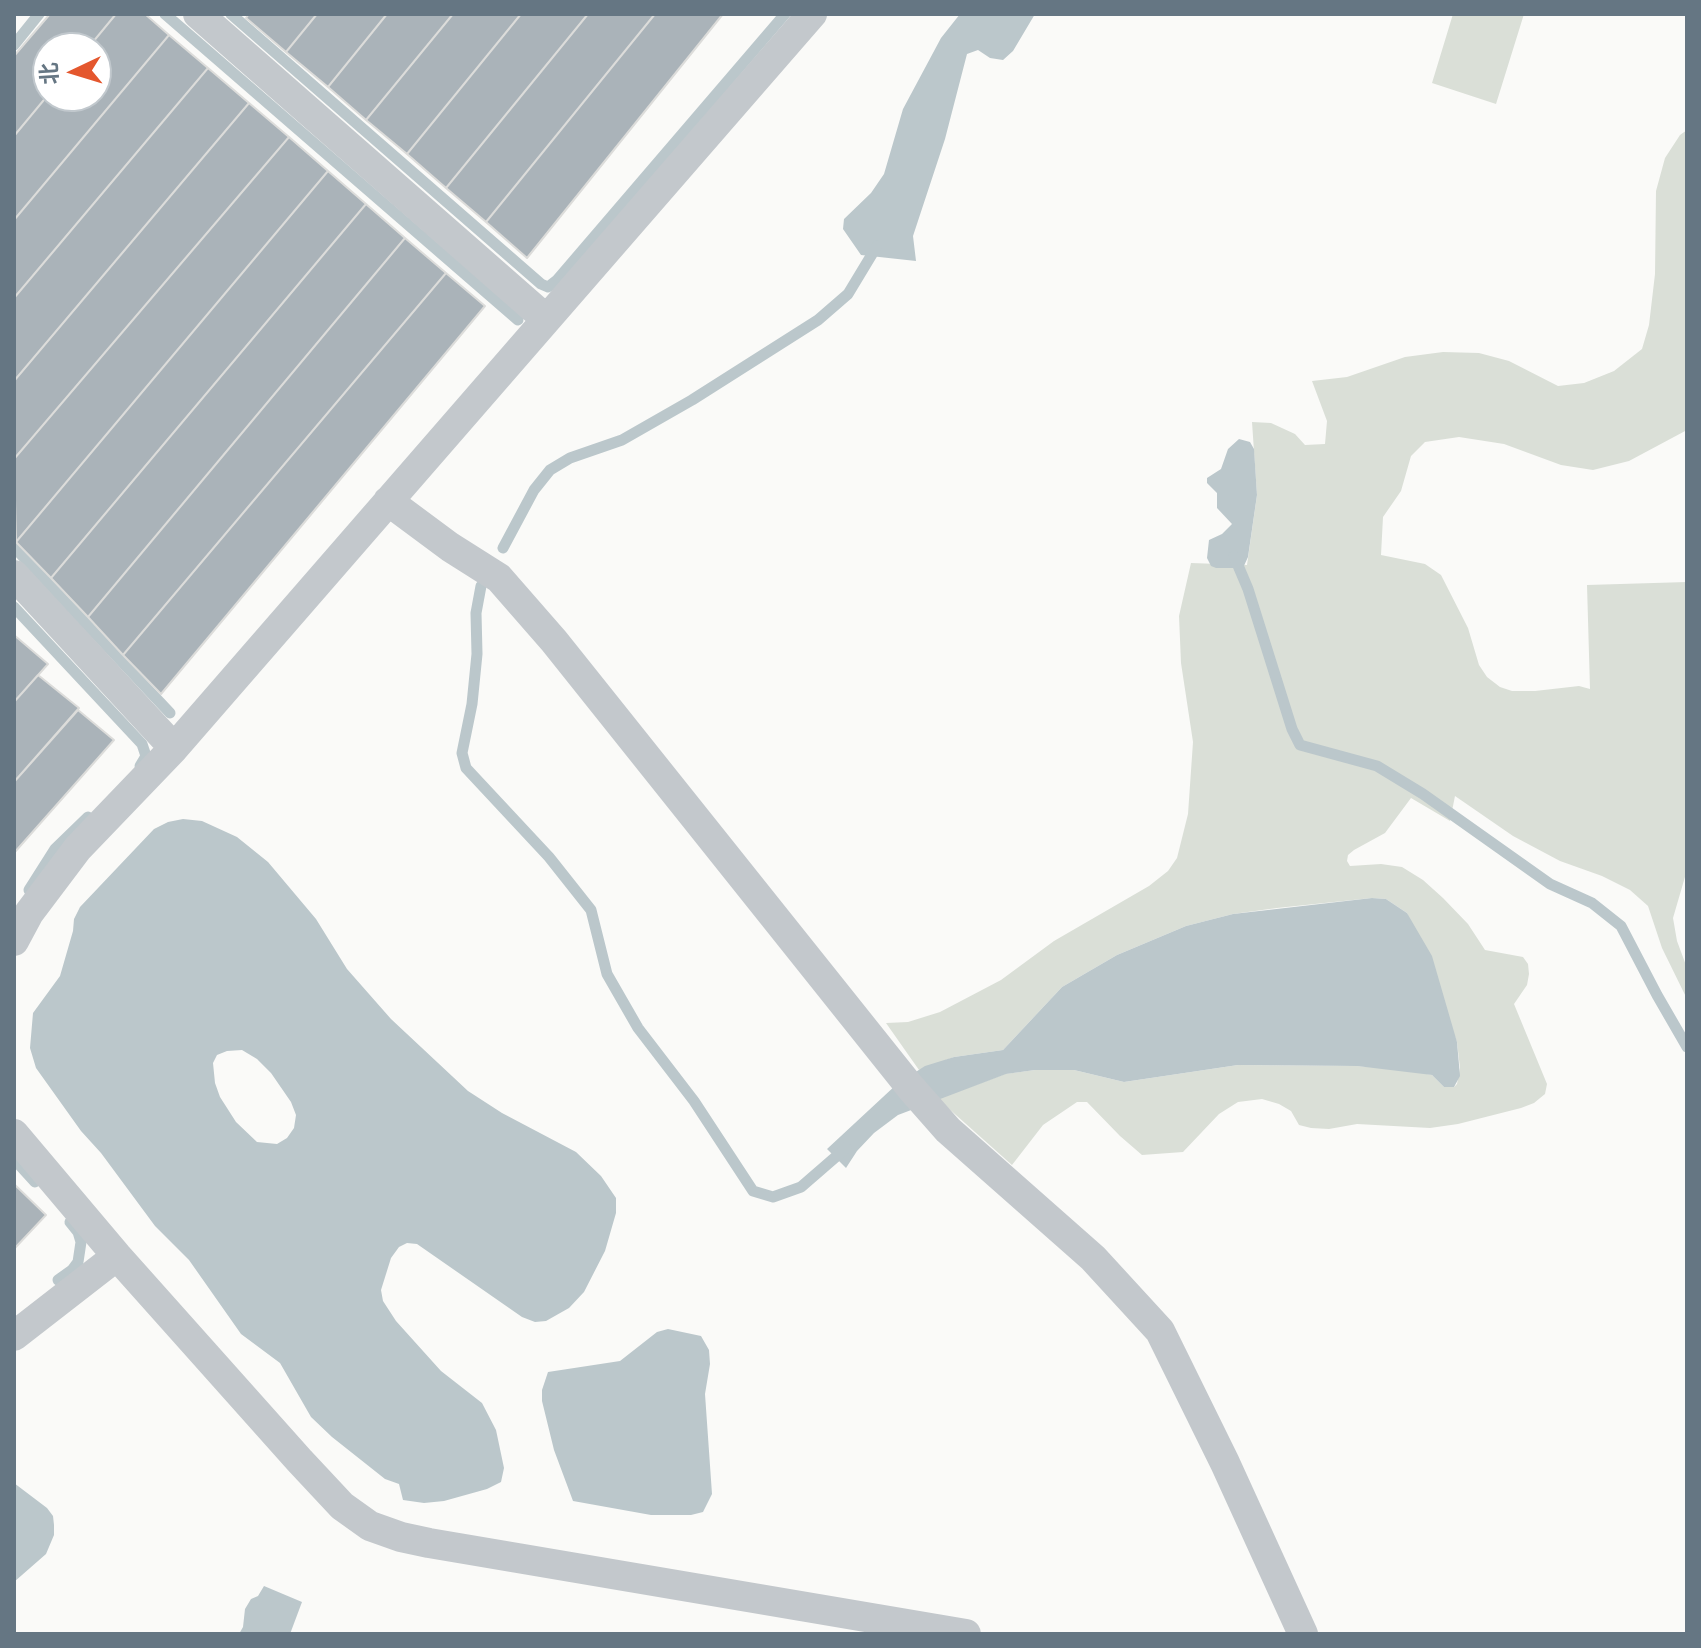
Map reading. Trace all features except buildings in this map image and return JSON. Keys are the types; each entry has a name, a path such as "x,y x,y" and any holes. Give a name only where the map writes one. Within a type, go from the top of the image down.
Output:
{"street":[{"path":"198,14 546,319"},
{"path":"14,941 29,913 78,848 174,748 812,14"},
{"path":"388,501 450,547 499,578 554,641 948,1130 1093,1258 1160,1331 1225,1463 1303,1634"},
{"path":"14,575 174,748"},
{"path":"14,1134 117,1256 332,1495 370,1526 429,1543 966,1634"},
{"path":"14,1336 117,1256"}],"shaded area":[{"path":"960,14 1035,14 1013,51 1003,60 990,58 978,50 967,54 945,139 913,236 916,261 861,255 843,229 844,219 871,193 884,174 903,109 941,38"},
{"path":"1453,14 1524,14 1496,104 1432,83"},
{"path":"1687,130 1687,430 1629,461 1593,470 1561,465 1504,444 1459,437 1425,442 1411,456 1401,491 1383,517 1381,555 1425,564 1441,575 1468,628 1479,665 1487,677 1512,691 1579,686 1590,689 1587,585 1687,582 1687,870 1673,918 1687,968 1687,999 1662,948 1648,906 1630,890 1560,861 1513,836 1455,796 1450,821 1411,798 1385,833 1354,850 1347,861 1350,866 1381,864 1402,867 1443,898 1468,924 1485,950 1523,957 1528,964 1527,985 1514,1004 1547,1084 1545,1094 1521,1108 1430,1128 1357,1124 1329,1129 1311,1128 1299,1125 1291,1111 1279,1104 1262,1099 1238,1102 1219,1114 1183,1152 1142,1155 1087,1102 1077,1102 1043,1125 1012,1165 938,1099 1005,1074 1035,1070 1074,1070 1124,1082 1238,1065 1357,1066 1432,1075 1444,1087 1457,1084 1460,1068 1457,1042 1407,913 1386,899 1277,908 1233,914 1186,926 1117,955 1062,987 1003,1050 954,1057 919,1070 886,1023 908,1022 940,1012 1001,980 1054,941 1149,886 1168,871 1177,858 1188,814 1193,742 1181,663 1179,616 1191,563 1247,565 1257,495 1252,422 1271,423 1295,434 1305,445 1325,444 1327,421 1312,381 1347,377 1405,357 1443,352 1479,353 1509,361 1558,386 1584,383 1614,371 1642,349 1649,325 1655,274 1656,191 1665,158 1680,135"},
{"path":"1239,439 1250,442 1254,449 1257,495 1248,557 1243,568 1216,568 1207,558 1209,540 1222,534 1232,524 1217,508 1217,493 1207,483 1207,478 1221,469 1228,449"},
{"path":"183,819 202,821 237,837 268,862 316,919 347,969 391,1019 468,1091 502,1113 576,1152 601,1176 616,1198 616,1213 605,1251 584,1292 569,1308 546,1321 535,1322 522,1317 417,1244 407,1243 399,1247 391,1258 381,1290 383,1301 396,1321 441,1371 482,1403 496,1430 504,1468 501,1482 487,1489 444,1501 424,1503 403,1500 399,1484 385,1479 332,1437 311,1417 280,1363 241,1334 189,1260 155,1226 36,1068 30,1048 33,1013 60,976 74,919 80,907 154,829","holes":["242,1050 271,1073 296,1115 294,1128 287,1138 277,1144 257,1142 236,1122 215,1083 213,1063 217,1055"]},
{"path":"1386,899 1407,913 1432,956 1457,1042 1460,1076 1454,1087 1444,1087 1432,1075 1357,1066 1238,1065 1124,1082 1074,1070 1035,1070 1006,1074 898,1115 874,1133 846,1168 827,1149 897,1084 925,1066 954,1057 1003,1050 1062,987 1117,955 1186,926 1233,914"},
{"path":"668,1329 701,1336 709,1350 705,1394 712,1494 703,1512 651,1515 573,1501 554,1450 542,1401 548,1372 620,1361 657,1332"},
{"path":"14,1483 47,1508 53,1516 54,1535 46,1554 14,1582"},
{"path":"264,1586 302,1602 290,1634 239,1634 245,1609"}],"waterway":[{"path":"14,45 39,14"},
{"path":"165,14 518,320"},
{"path":"231,14 548,287 785,14"},
{"path":"503,548 534,490 550,470 570,458 622,440 692,400 818,320 848,294 877,246"},
{"path":"14,547 170,713"},
{"path":"1234,556 1300,745 1377,766 1423,794 1550,884 1592,903 1621,926 1687,1047"},
{"path":"481,586 476,613 477,654 472,704 462,753 466,768 549,857 591,910 607,974 638,1028 694,1101 753,1191 773,1197 801,1187 846,1148"},
{"path":"14,607 142,744 146,756 140,766"},
{"path":"29,890 55,849 88,817"},
{"path":"14,1159 35,1182"},
{"path":"58,1280 78,1262 81,1242 70,1222"}]}
